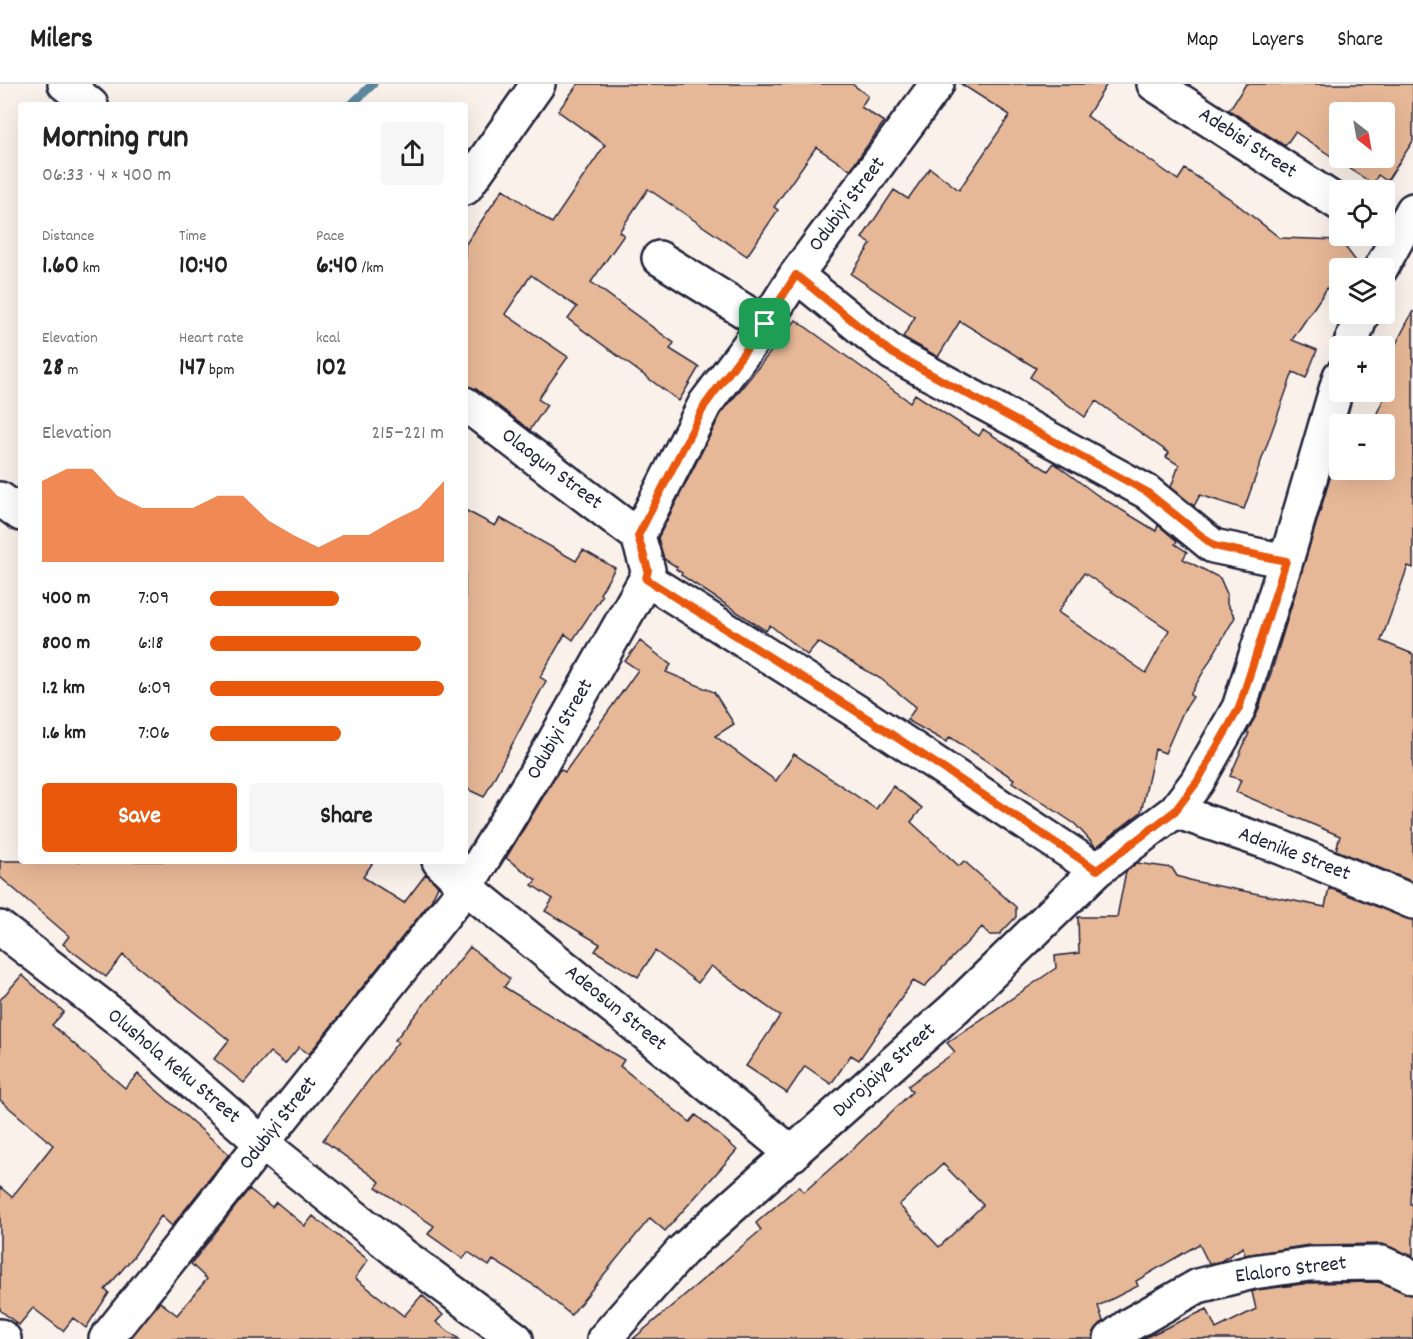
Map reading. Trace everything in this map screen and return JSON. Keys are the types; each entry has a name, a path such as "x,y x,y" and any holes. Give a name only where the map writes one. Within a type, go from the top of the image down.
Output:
{"street":[{"path":"65,84 87,102"},
{"path":"468,184 538,84"},
{"name":"Odubiyi Street","path":"638,536 705,405 765,324 796,275 937,84"},
{"name":"Adebisi Street","path":"1154,84 1329,197"},
{"path":"1395,230 1413,210"},
{"path":"659,258 765,324"},
{"path":"796,275 892,353 1147,492 1214,546 1286,561"},
{"name":"Durojaiye Street","path":"604,1339 682,1251 955,1008 1097,870 1175,811 1197,782 1239,708 1286,561 1332,402"},
{"name":"Olaogun Street","path":"468,406 638,536"},
{"path":"0,499 18,512"},
{"path":"638,536 648,570 646,579 870,720 1097,870"},
{"name":"Odubiyi Street","path":"105,1339 466,887 542,763 646,579"},
{"name":"Adenike Street","path":"1175,811 1278,846 1413,902"},
{"name":"Adeosun Street","path":"442,864 466,887 793,1154"},
{"name":"Olushola Keku Street","path":"0,928 129,1027 263,1144 397,1251 516,1339"},
{"name":"Elaloro Street","path":"1111,1339 1130,1325 1198,1286 1253,1272 1309,1264 1382,1263 1413,1276"},
{"path":"0,1336 4,1339"}],"building":[{"path":"578,84 852,84 868,96 861,107 884,122 850,170 816,147 774,207 778,210 747,256 648,189 619,232 624,235 591,282 674,343 670,349 699,367 679,401 568,319 577,307 531,275 505,314 568,357 538,399 547,405 530,430 476,389 468,387 468,241 503,189 552,223 605,145 558,111"},
{"path":"961,84 1107,84 1087,116 1178,180 1185,169 1229,198 1280,238 1329,240 1329,246 1345,246 1354,258 1329,258 1329,285 1292,340 1317,350 1306,378 1293,372 1244,509 1200,495 1194,506 1171,487 1179,465 1166,457 1169,453 1096,401 1085,417 1030,377 1036,368 960,321 938,357 903,337 915,317 851,274 871,244 862,238 894,190 908,199 930,168 959,190 1010,115"},
{"path":"1246,84 1413,84 1413,141 1388,180 1378,175 1375,180 1367,180 1349,168 1395,168 1395,102 1329,102 1329,155 1295,132 1285,146 1229,110"},
{"path":"1413,311 1413,568 1408,566 1381,641 1413,654 1413,882 1336,850 1340,836 1236,792 1241,780 1230,776 1249,733 1247,732 1257,714 1272,670 1329,480 1395,480 1395,414 1377,414 1382,402 1395,402 1395,346"},
{"path":"796,320 910,402 915,394 979,436 983,429 1048,471 1054,463 1097,495 1156,531 1158,525 1177,541 1175,544 1187,552 1183,559 1220,578 1227,594 1227,604 1235,617 1190,695 1193,697 1183,712 1165,753 1155,749 1141,812 1096,847 1075,824 1012,782 1014,779 950,737 946,742 907,720 916,707 881,679 818,642 807,655 770,625 766,631 681,575 677,567 664,559 658,538 721,414","holes":["1084,573 1169,630 1146,673 1058,612"]},
{"path":"468,512 495,526 500,518 576,561 583,550 615,568 600,594 602,596 573,640 565,634 540,677 546,681 484,797 468,789"},
{"path":"640,641 671,665 666,672 714,692 734,724 715,736 776,781 794,754 876,809 893,786 922,808 911,822 959,866 964,861 1016,907 1016,917 999,935 990,935 982,927 924,987 913,981 859,1060 851,1055 831,1084 805,1066 787,1093 746,1066 780,1016 711,966 698,983 655,951 638,977 595,951 600,944 545,911 553,899 532,885 536,880 506,858 560,769 565,772 638,670 625,661"},
{"path":"0,861 18,861 18,864 372,864 363,877 404,903 426,874 438,886 431,901 309,1054 299,1047 285,1064 270,1052 244,1083 214,1059 229,1040 123,955 106,977 63,944 69,936 0,877"},
{"path":"1137,863 1172,868 1177,876 1193,881 1325,907 1329,888 1413,920 1413,1145 1410,1204 1413,1204 1413,1256 1382,1244 1309,1245 1245,1255 1243,1247 1221,1261 1209,1264 1199,1244 1136,1281 1138,1286 1098,1306 1103,1321 1094,1331 1093,1339 633,1339 761,1230 756,1223 799,1186 804,1192 857,1145 912,1092 908,1086 955,1052 947,1043 1056,968 1055,956 1079,953 1078,917 1117,917 1126,871","holes":["943,1164 983,1205 939,1247 899,1205"]},
{"path":"470,947 510,979 504,987 624,1060 620,1066 690,1122 696,1115 737,1150 665,1231 650,1218 571,1315 537,1287 493,1260 489,1266 468,1252 463,1259 428,1234 434,1226 376,1187 380,1182 323,1140 398,1042 395,1040"},
{"path":"22,975 64,1012 52,1025 125,1088 138,1074 229,1154 172,1226 161,1216 134,1256 105,1290 109,1293 86,1328 73,1318 63,1331 33,1308 19,1325 0,1310 0,1187 12,1197 53,1145 0,1100 0,1000"},
{"path":"249,1189 272,1207 276,1202 305,1226 313,1216 368,1260 355,1278 404,1316 422,1295 443,1315 436,1322 459,1339 130,1339 160,1302 177,1315 207,1279 191,1264"},
{"path":"1378,1282 1413,1295 1413,1339 1142,1339 1207,1309 1216,1329 1256,1309 1252,1292 1257,1290 1310,1283"}],"waterway":[{"path":"354,102 373,84"}],"route":[{"path":"796,275 892,353 1147,492 1214,546 1286,561 1239,708 1197,782 1175,811 1097,870 870,720 646,579 648,570 638,536 705,405 765,324 796,275"}]}
